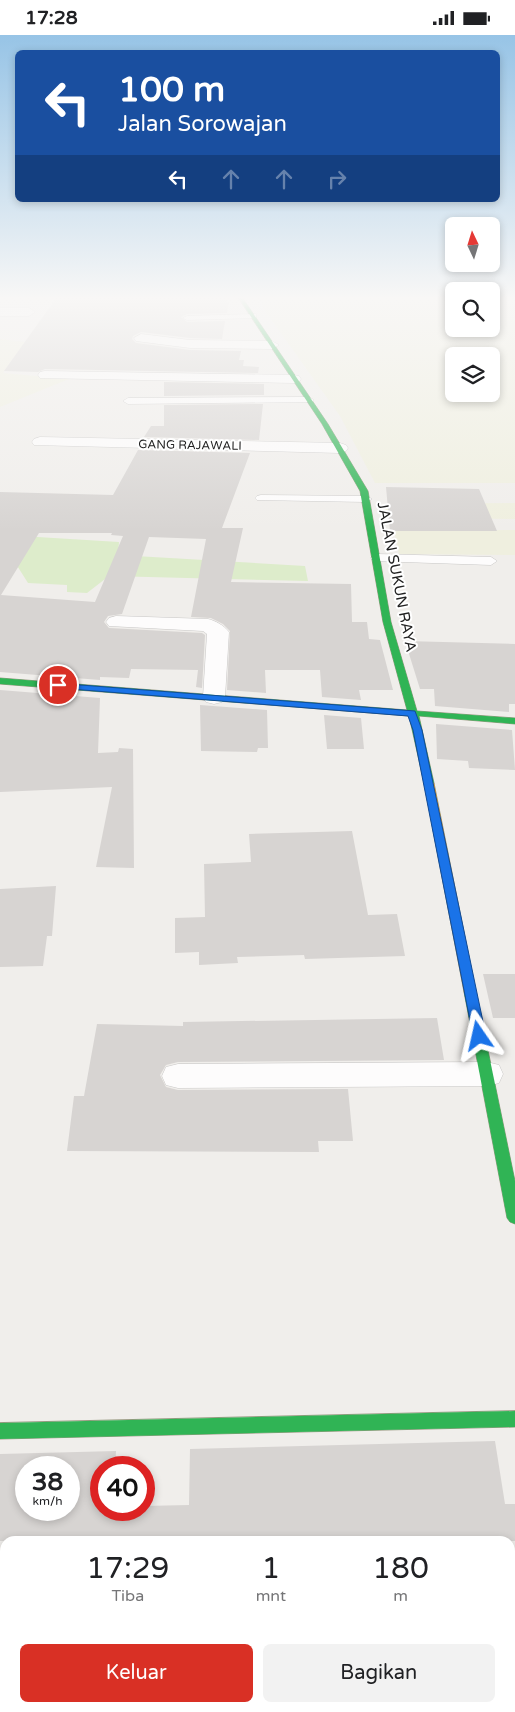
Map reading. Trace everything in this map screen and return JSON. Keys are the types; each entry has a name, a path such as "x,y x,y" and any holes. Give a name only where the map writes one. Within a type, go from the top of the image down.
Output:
{"street":[{"path":"61,375 294,379"},
{"name":"JALAN SUKUN RAYA","path":"292,375 310,400 364,491 387,622 411,713 418,730 515,1218"},
{"name":"GANG RAJAWALI","path":"40,442 340,448"},
{"path":"116,622 208,625 214,627 218,631 214,697"},
{"path":"0,681 515,721"},
{"path":"178,1076 487,1074"},
{"path":"0,1431 515,1419"}],"lane":[{"path":"128,401 310,400"},
{"path":"261,497 366,499"},
{"path":"377,558 491,561"}],"green space":[{"path":"0,375 28,375 69,379 0,407"},
{"path":"311,375 445,375 445,402 500,402 500,375 515,375 515,483 375,483 340,416"},
{"path":"515,503 515,519 384,517 379,504"},
{"path":"515,530 515,555 399,554 394,531"},
{"path":"21,536 119,542 118,555 305,566 308,581 109,576 87,593 67,592 67,585 28,583 9,553"}],"building":[{"path":"164,382 264,384 264,395 164,396"},
{"path":"263,404 259,440 144,437 151,426 164,426 164,405"},
{"path":"138,450 250,453 222,528 243,528 231,582 351,584 352,622 367,622 369,639 380,640 393,690 359,690 361,700 322,697 320,670 265,670 266,693 227,690 230,631 223,624 211,618 191,617 206,539 149,537 122,614 108,616 104,622 109,628 202,633 205,635 202,688 196,687 198,670 131,669 129,678 100,677 100,680 0,672 0,492 113,495","holes":["39,533 112,533 111,535 123,536 95,602 1,595"]},
{"path":"386,487 479,489 497,531 390,531"},
{"path":"405,641 515,644 515,704 509,704 509,712 435,706 434,689 420,689"},
{"path":"0,690 100,698 98,753 118,752 119,748 133,749 134,868 96,867 112,787 0,792"},
{"path":"200,705 267,710 268,748 258,748 257,752 201,751"},
{"path":"324,715 361,718 364,749 327,749"},
{"path":"436,724 512,730 515,770 469,768 468,761 437,759"},
{"path":"352,831 368,915 397,914 405,956 305,959 304,955 237,957 238,963 199,965 199,952 175,953 175,918 205,917 204,864 251,862 249,834"},
{"path":"56,886 52,936 47,936 43,966 0,967 0,889"},
{"path":"483,974 515,974 515,1018 493,1018"},
{"path":"437,1018 444,1060 178,1062 166,1065 160,1075 166,1087 178,1090 348,1089 353,1141 318,1141 319,1152 67,1151 74,1096 84,1096 97,1024 183,1026 183,1022"},
{"path":"495,1441 505,1504 515,1504 515,1536 0,1536 0,1454 116,1451 116,1456 90,1456 90,1521 155,1521 155,1506 189,1505 190,1449"}],"traffic: fast":[{"path":"292,375 325,424 364,491 387,622 418,730 429,783"},
{"path":"0,681 515,721"},
{"path":"470,992 515,1218"},
{"path":"0,1431 515,1419"}],"traffic: slow":[{"path":"429,783 470,992"}],"route":[{"path":"58,685 411,713 418,730 479,1036"}]}
